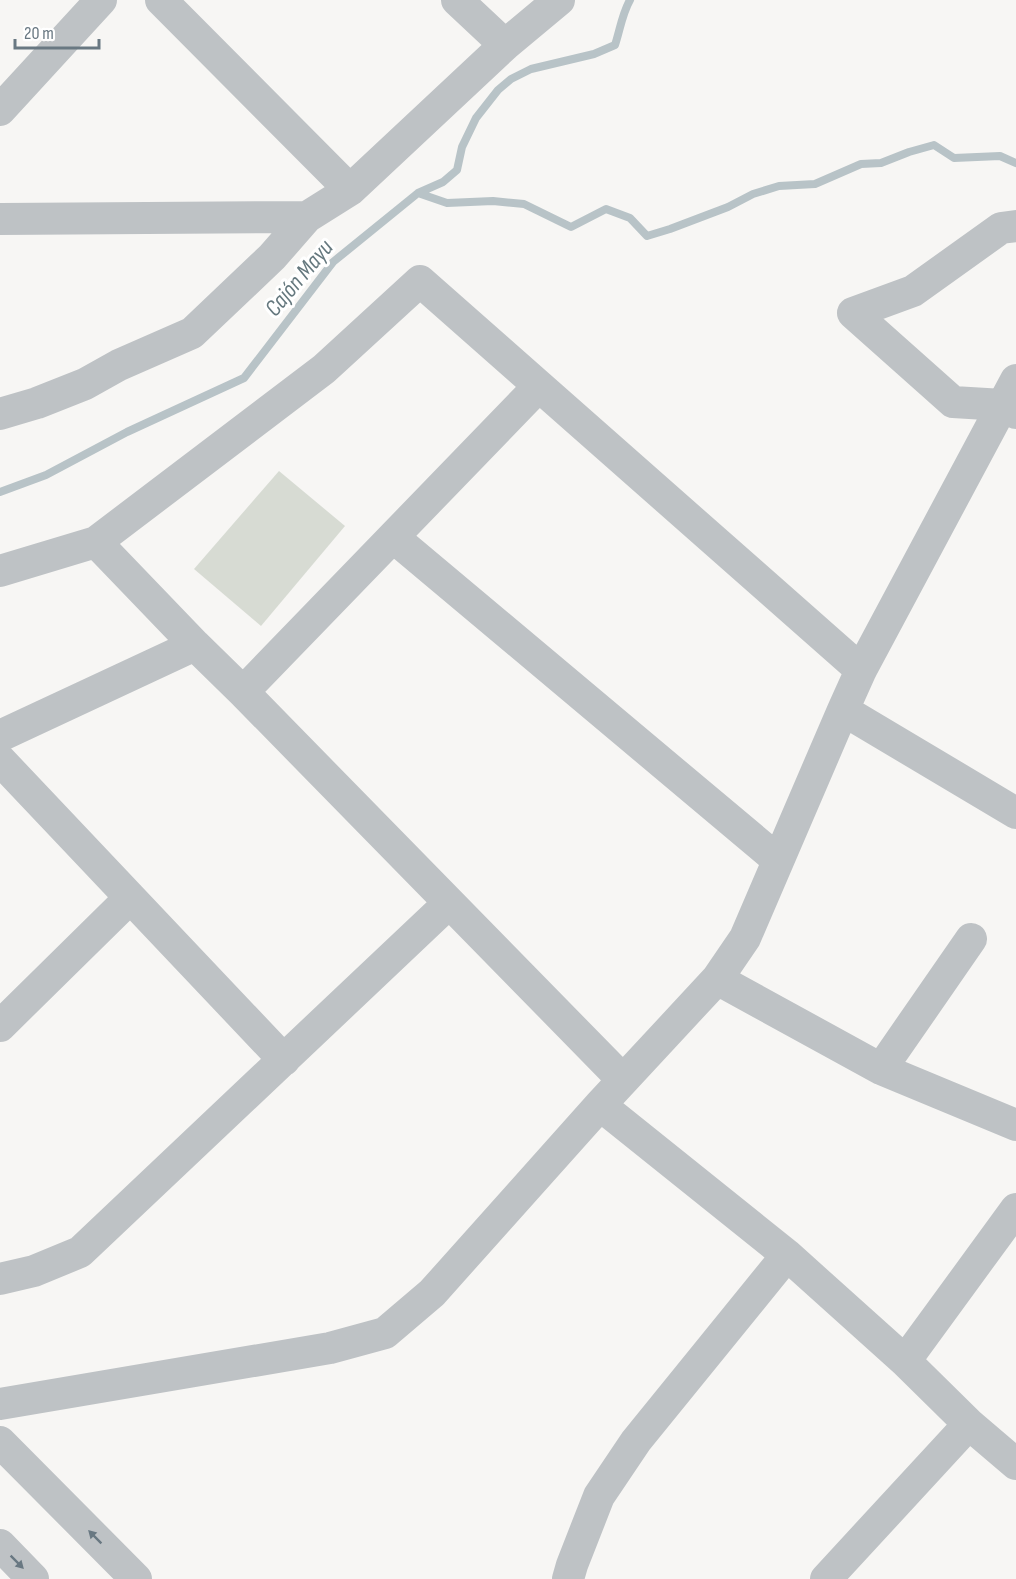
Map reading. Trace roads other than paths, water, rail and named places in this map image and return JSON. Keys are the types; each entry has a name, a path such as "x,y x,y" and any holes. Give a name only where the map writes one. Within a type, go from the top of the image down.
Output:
{"street":[{"path":"0,110 101,0"},
{"path":"161,0 350,190"},
{"path":"457,0 505,45"},
{"path":"0,414 37,404 85,384 119,365 192,333 272,257 307,217 350,190 505,45 559,0"},
{"path":"0,219 307,217"},
{"path":"1012,400 953,402 853,313 913,291 1001,228 1016,226"},
{"path":"0,571 96,542 324,369 420,281 861,670"},
{"path":"243,692 539,386"},
{"path":"0,1404 330,1348 385,1333 432,1293 600,1105 717,979 746,938 861,670 1012,400"},
{"path":"393,537 778,860"},
{"path":"96,542 623,1080"},
{"path":"0,736 195,645"},
{"path":"843,710 1016,813"},
{"path":"0,760 284,1059"},
{"path":"0,1026 130,898"},
{"path":"0,1279 34,1271 80,1252 449,903"},
{"path":"881,1069 971,939"},
{"path":"717,979 881,1069 1016,1125"},
{"path":"600,1105 787,1256 905,1361 969,1424 1016,1464"},
{"path":"905,1361 1016,1209"},
{"path":"568,1579 599,1496 636,1441 787,1256"},
{"path":"826,1579 969,1424"},
{"path":"4,1454 136,1579"},
{"path":"0,1545 33,1579"}],"waterway":[{"name":"Cajón Mayu","path":"0,492 46,475 127,432 244,378 333,262 418,193 443,182 457,170 462,147 476,118 498,90 511,79 531,69 594,54 615,45 630,0"},
{"path":"418,193 447,203 493,201 524,204 571,227 606,209 630,218 647,236 728,207 753,194 779,186 815,184 861,164 881,163 934,145 954,158 1000,156 1016,163"}]}
